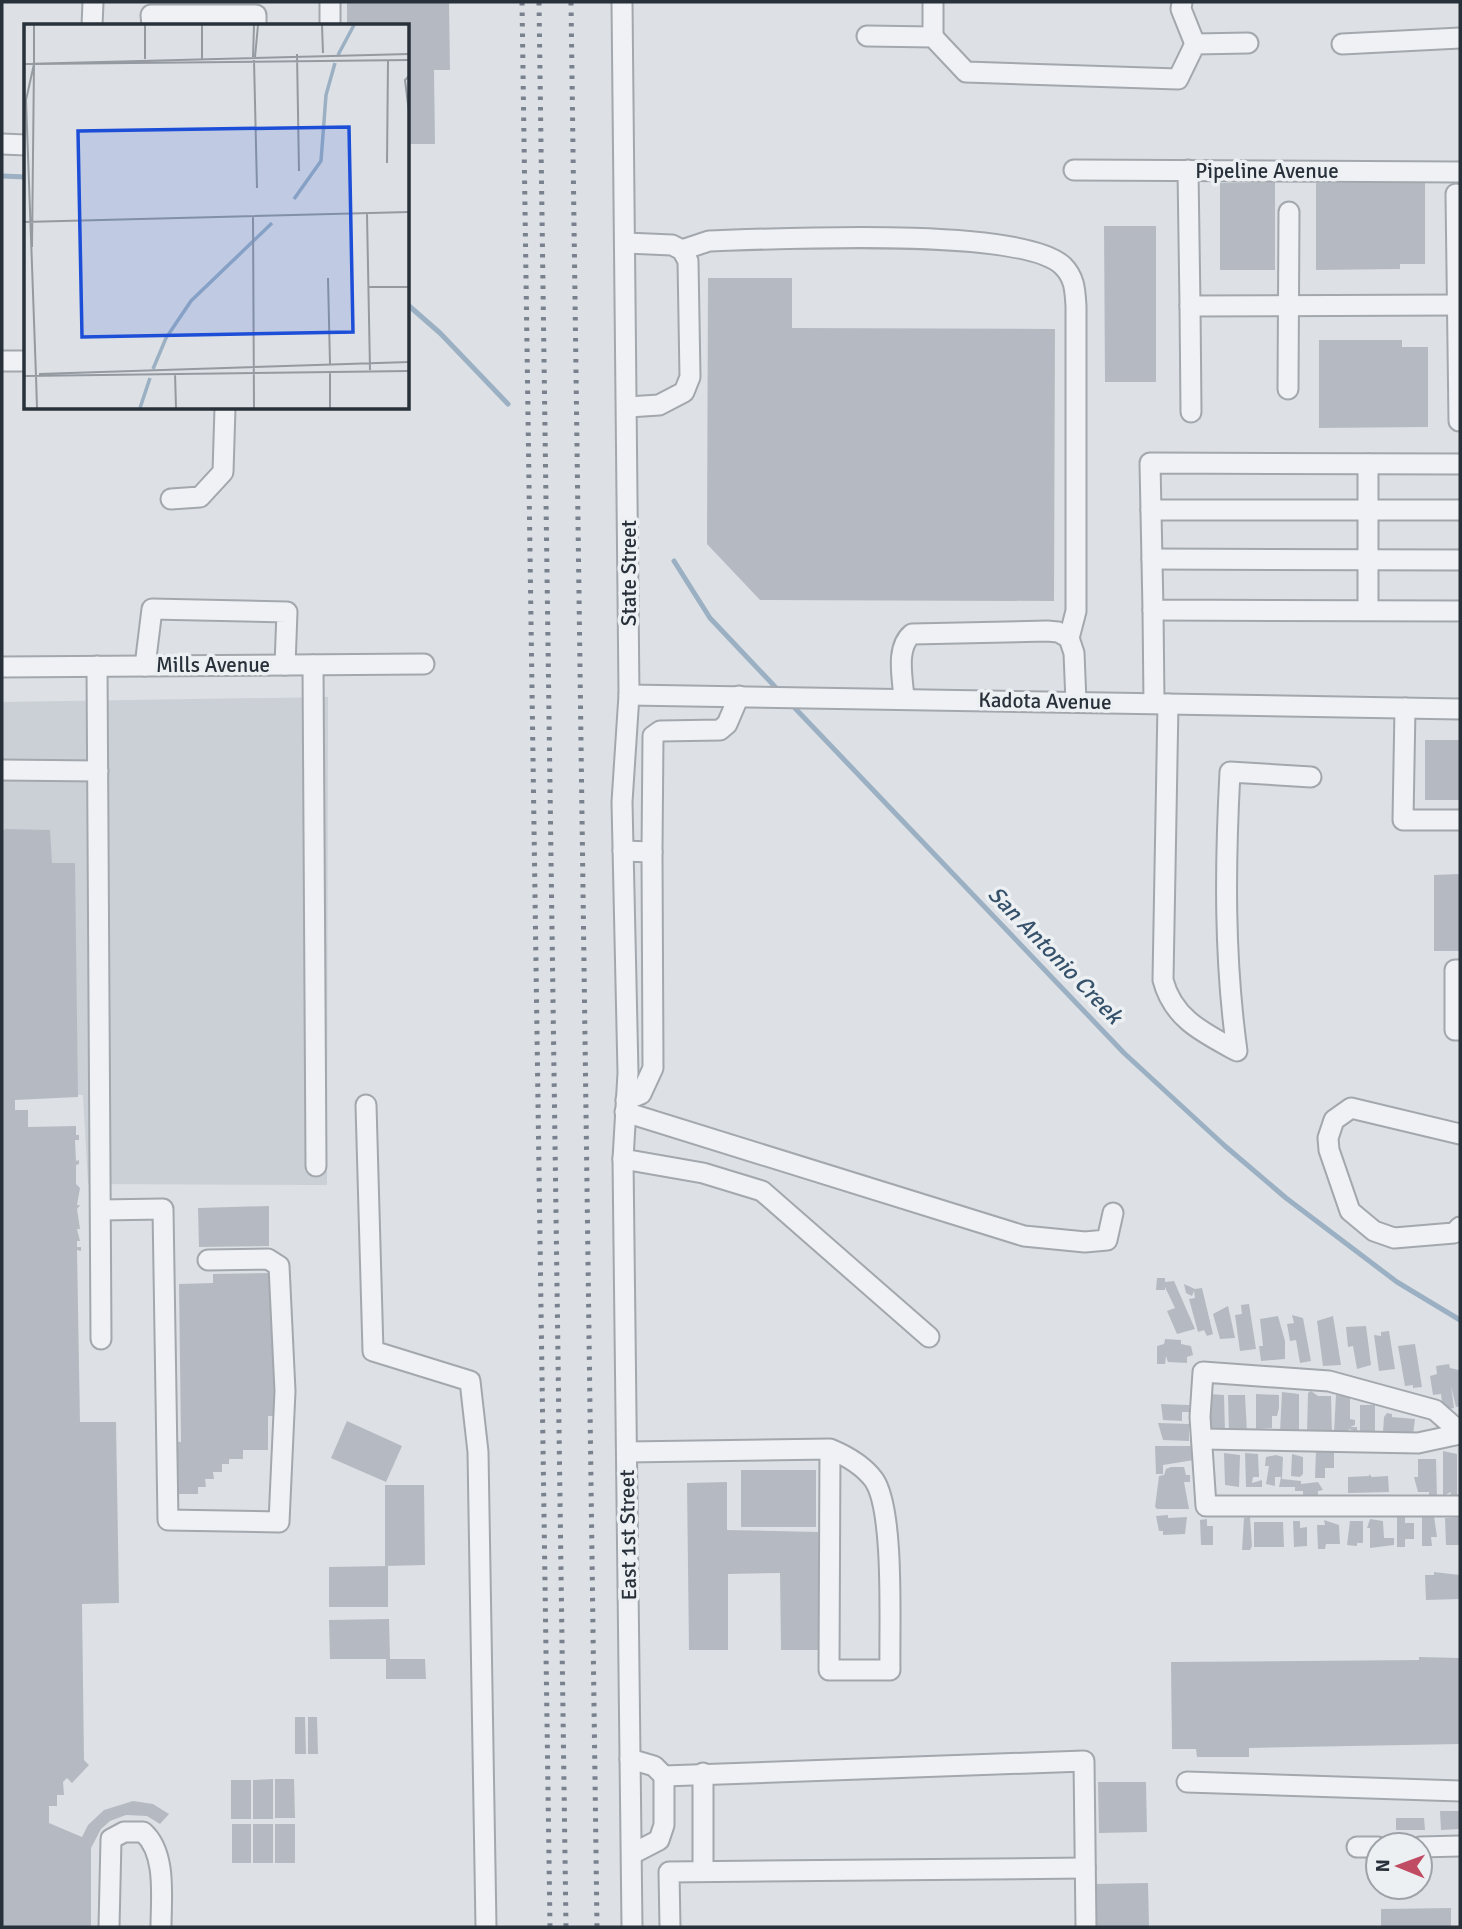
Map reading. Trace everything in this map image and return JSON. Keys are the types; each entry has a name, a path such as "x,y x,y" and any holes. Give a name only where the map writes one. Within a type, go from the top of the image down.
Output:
{"street":[{"path":"92,24 93,2"},
{"path":"330,2 330,24"},
{"name":"State Street","path":"622,2 629,695 622,802 627,1016 623,1151"},
{"path":"933,2 933,37 966,72 1178,79 1195,44 1181,9 1182,2"},
{"path":"152,24 151,15 256,15 256,24"},
{"path":"867,36 933,37"},
{"path":"1342,44 1460,38"},
{"path":"1195,44 1248,43"},
{"path":"2,144 24,145"},
{"name":"Pipeline Avenue","path":"1074,170 1460,172"},
{"path":"1188,170 1191,412"},
{"path":"1456,194 1460,421"},
{"path":"1288,389 1289,212"},
{"path":"682,250 709,242 919,238 1028,250 1062,264 1073,279 1076,306 1076,611 1069,638 1074,653 1076,702"},
{"path":"626,243 672,245 682,250 688,261 689,276 690,377 684,392 659,405 628,407"},
{"path":"1190,306 1459,305"},
{"path":"2,361 24,361"},
{"path":"172,499 200,496 223,472 225,410"},
{"path":"1311,777 1230,772 1226,862 1228,968 1237,1051 1195,1030 1167,997 1163,980 1161,704 1153,610 1150,463 1460,464"},
{"path":"1368,464 1368,610"},
{"path":"1151,510 1460,510"},
{"path":"1152,559 1460,560"},
{"path":"145,666 152,608 286,612 285,665"},
{"path":"1153,610 1460,611"},
{"path":"904,699 902,651 904,640 912,634 1046,631 1058,632 1069,638"},
{"name":"Mills Avenue","path":"2,667 424,664"},
{"path":"313,665 316,1166"},
{"path":"97,666 101,1339"},
{"name":"Kadota Avenue","path":"629,695 1460,709"},
{"path":"626,1106 641,1094 653,1069 653,736 660,731 720,730 727,724 739,696"},
{"path":"1405,708 1403,820 1460,820"},
{"path":"2,770 98,771"},
{"path":"623,851 652,852"},
{"path":"626,959 654,959"},
{"path":"1460,970 1455,970 1455,1030 1460,1030"},
{"path":"627,1016 654,1016"},
{"path":"366,1105 373,1351 470,1381 478,1452 486,1927"},
{"path":"626,1106 1024,1236 1085,1242 1107,1240 1113,1213"},
{"path":"1460,1134 1351,1108 1335,1120 1328,1138 1329,1150 1350,1212 1359,1220 1394,1238 1454,1233 1460,1227"},
{"path":"623,1151 762,1191 929,1337"},
{"name":"East 1st Street","path":"623,1151 632,1927"},
{"path":"101,1210 163,1209 168,1520 279,1522 285,1391 279,1266 268,1259 208,1260"},
{"path":"1460,1433 1435,1410 1329,1381 1203,1372 1202,1439 1206,1506 1460,1506"},
{"path":"1202,1439 1418,1443 1460,1433"},
{"path":"627,1452 830,1449 848,1456 874,1482 885,1508 890,1670 829,1670 830,1449"},
{"path":"631,1759 654,1766 664,1776 664,1825 659,1840 632,1854"},
{"path":"664,1776 1084,1761 1086,1927"},
{"path":"703,1773 703,1871"},
{"path":"1187,1782 1460,1791"},
{"path":"108,1927 111,1839 124,1832 143,1832 153,1841 161,1881 161,1927"},
{"path":"1434,1847 1460,1846"},
{"path":"1357,1847 1364,1847"},
{"path":"670,1927 669,1872 1086,1868"}],"shaded area":[{"path":"328,697 327,1185 88,1184 83,1095 2,1092 2,702"}],"building":[{"path":"347,2 449,2 450,70 434,70 435,144 410,144 410,24 347,24"},
{"path":"1275,182 1275,270 1220,270 1220,183"},
{"path":"1425,182 1425,264 1400,264 1400,269 1316,270 1316,183"},
{"path":"1104,226 1156,226 1156,382 1105,382"},
{"path":"708,278 792,278 792,328 1055,329 1054,601 760,600 707,544"},
{"path":"1319,340 1402,340 1402,347 1428,347 1428,427 1319,428"},
{"path":"1425,740 1460,740 1460,800 1425,800"},
{"path":"5,829 50,830 52,863 75,863 78,1097 15,1100 15,1110 28,1110 28,1127 76,1126 76,1135 79,1135 79,1140 75,1140 76,1161 79,1160 76,1165 76,1184 80,1188 77,1205 80,1205 77,1209 80,1229 77,1229 80,1241 77,1241 77,1247 81,1247 81,1251 77,1250 80,1422 116,1422 119,1603 82,1604 84,1760 89,1765 72,1783 67,1778 63,1782 64,1795 57,1795 57,1806 49,1806 49,1823 82,1837 88,1825 104,1810 133,1801 153,1804 169,1814 160,1824 147,1816 126,1815 110,1821 101,1829 91,1848 91,1927 2,1927 2,832"},
{"path":"1460,874 1460,951 1434,951 1434,875"},
{"path":"269,1206 269,1246 199,1247 198,1208"},
{"path":"272,1273 273,1342 279,1342 280,1391 274,1391 275,1416 268,1416 268,1450 243,1450 243,1459 229,1459 229,1464 222,1464 222,1472 213,1472 214,1479 205,1479 206,1487 198,1487 198,1494 176,1494 175,1441 181,1442 179,1284 213,1283 213,1274"},
{"path":"1157,1278 1165,1278 1165,1282 1174,1281 1195,1329 1177,1334 1167,1311 1175,1308 1165,1287 1165,1290 1156,1290"},
{"path":"1184,1284 1195,1289 1202,1288 1213,1334 1207,1336 1204,1330 1198,1332 1189,1299 1195,1298 1194,1291 1192,1296 1186,1293"},
{"path":"1249,1304 1256,1349 1240,1351 1235,1315 1242,1314 1241,1305"},
{"path":"1228,1306 1235,1338 1220,1339 1213,1314"},
{"path":"1292,1315 1303,1318 1311,1361 1300,1363 1296,1340 1290,1341 1287,1324 1294,1323"},
{"path":"1278,1316 1285,1341 1285,1359 1261,1361 1259,1346 1263,1346 1260,1319"},
{"path":"1333,1316 1341,1365 1323,1366 1317,1321"},
{"path":"1366,1326 1371,1365 1357,1369 1353,1346 1348,1347 1346,1327"},
{"path":"1389,1331 1395,1369 1379,1371 1374,1335 1381,1336 1381,1332"},
{"path":"1165,1339 1181,1340 1181,1344 1191,1346 1193,1355 1187,1357 1187,1363 1168,1362 1166,1356 1165,1364 1157,1364 1157,1346 1164,1344"},
{"path":"1415,1344 1422,1387 1413,1388 1413,1385 1405,1386 1398,1346"},
{"path":"1449,1364 1450,1368 1459,1370 1460,1406 1456,1407 1451,1386 1454,1408 1443,1410 1441,1394 1433,1395 1430,1376 1437,1374 1436,1366"},
{"path":"1311,1391 1318,1396 1331,1396 1332,1433 1307,1433 1308,1393"},
{"path":"1282,1392 1299,1394 1299,1432 1280,1432"},
{"path":"1209,1394 1224,1395 1225,1431 1210,1430"},
{"path":"1256,1394 1279,1395 1279,1408 1277,1416 1272,1416 1272,1428 1256,1429"},
{"path":"1228,1395 1245,1395 1247,1433 1229,1434"},
{"path":"1336,1395 1350,1396 1350,1419 1355,1420 1355,1425 1350,1427 1357,1427 1357,1432 1349,1429 1348,1433 1334,1432"},
{"path":"1161,1404 1189,1405 1189,1412 1182,1412 1182,1421 1163,1420"},
{"path":"1360,1405 1375,1405 1375,1431 1360,1431"},
{"path":"1387,1413 1392,1414 1392,1417 1415,1419 1413,1435 1383,1432 1384,1417"},
{"path":"347,1421 402,1446 386,1482 331,1458"},
{"path":"1158,1423 1189,1424 1189,1441 1163,1440"},
{"path":"1155,1446 1192,1446 1194,1460 1163,1465 1163,1474 1156,1474"},
{"path":"1316,1450 1334,1452 1334,1468 1325,1468 1325,1478 1315,1478"},
{"path":"1443,1451 1457,1454 1457,1497 1450,1497 1451,1492 1443,1496"},
{"path":"1224,1453 1240,1455 1239,1487 1225,1485"},
{"path":"1245,1453 1258,1454 1259,1477 1253,1477 1252,1483 1262,1480 1262,1487 1246,1487"},
{"path":"1292,1454 1303,1457 1303,1474 1300,1477 1291,1476"},
{"path":"1266,1457 1283,1457 1282,1479 1301,1481 1301,1484 1318,1482 1323,1490 1318,1491 1318,1496 1303,1496 1303,1491 1295,1491 1295,1487 1279,1487 1281,1477 1275,1477 1275,1486 1266,1484 1269,1466 1265,1466"},
{"path":"1418,1459 1436,1459 1437,1496 1429,1496 1429,1492 1418,1492 1414,1477 1418,1477"},
{"path":"1184,1467 1186,1475 1190,1475 1190,1482 1184,1482 1189,1509 1155,1507 1159,1476 1164,1475 1166,1469"},
{"path":"741,1470 816,1470 816,1527 741,1527"},
{"path":"1369,1474 1372,1477 1388,1476 1389,1492 1348,1493 1348,1477"},
{"path":"727,1482 727,1530 818,1532 820,1650 781,1650 780,1573 728,1574 728,1650 689,1650 687,1483"},
{"path":"385,1485 424,1485 425,1565 385,1566"},
{"path":"1422,1514 1434,1516 1437,1537 1431,1537 1432,1546 1422,1546"},
{"path":"1168,1515 1168,1518 1187,1517 1185,1534 1163,1535 1163,1531 1159,1531 1156,1516"},
{"path":"1397,1515 1405,1515 1405,1523 1414,1523 1414,1539 1405,1539 1405,1547 1397,1547"},
{"path":"1250,1517 1252,1546 1250,1550 1242,1550 1244,1518"},
{"path":"1460,1517 1460,1545 1446,1545 1445,1518"},
{"path":"1207,1519 1207,1526 1213,1526 1213,1545 1201,1545 1200,1520"},
{"path":"1370,1519 1383,1521 1384,1538 1394,1538 1394,1545 1370,1548 1370,1528 1367,1528"},
{"path":"1324,1520 1339,1525 1340,1544 1326,1544 1325,1549 1318,1549 1317,1525 1325,1525"},
{"path":"1293,1521 1300,1521 1300,1528 1307,1527 1307,1546 1294,1547"},
{"path":"1350,1521 1363,1521 1363,1543 1357,1543 1357,1546 1347,1545"},
{"path":"1254,1522 1283,1522 1284,1547 1254,1547"},
{"path":"388,1566 388,1607 329,1607 329,1567"},
{"path":"1434,1572 1460,1575 1460,1599 1426,1600 1425,1575 1434,1575"},
{"path":"389,1619 390,1659 425,1659 426,1679 386,1679 386,1659 330,1659 329,1620"},
{"path":"1419,1657 1460,1658 1460,1744 1249,1748 1249,1757 1197,1757 1196,1749 1172,1749 1171,1662 1419,1660"},
{"path":"295,1717 305,1717 306,1754 295,1754"},
{"path":"308,1717 317,1717 318,1754 308,1754"},
{"path":"273,1779 273,1819 253,1819 253,1780"},
{"path":"275,1779 294,1779 295,1818 275,1818"},
{"path":"231,1780 251,1780 251,1819 231,1819"},
{"path":"1098,1782 1146,1782 1147,1832 1099,1833"},
{"path":"1440,1811 1460,1811 1460,1829 1441,1830"},
{"path":"1396,1818 1424,1818 1425,1830 1396,1830"},
{"path":"232,1824 251,1824 251,1863 232,1863"},
{"path":"253,1824 273,1824 273,1863 253,1863"},
{"path":"275,1824 295,1824 295,1863 275,1863"},
{"path":"1148,1883 1149,1927 1096,1927 1096,1884"},
{"path":"1451,1908 1451,1927 1381,1927 1381,1909"}],"waterway":[{"name":"San Antonio Creek","path":"2,176 24,177"},
{"name":"San Antonio Creek","path":"410,307 440,333 508,404"},
{"name":"San Antonio Creek","path":"674,561 710,618 780,692"},
{"name":"San Antonio Creek","path":"791,704 1124,1053 1225,1146 1286,1198 1397,1282 1460,1320"}],"railway":[{"path":"522,2 550,1927"},
{"path":"539,2 566,1927"},
{"path":"571,2 597,1927"}]}
